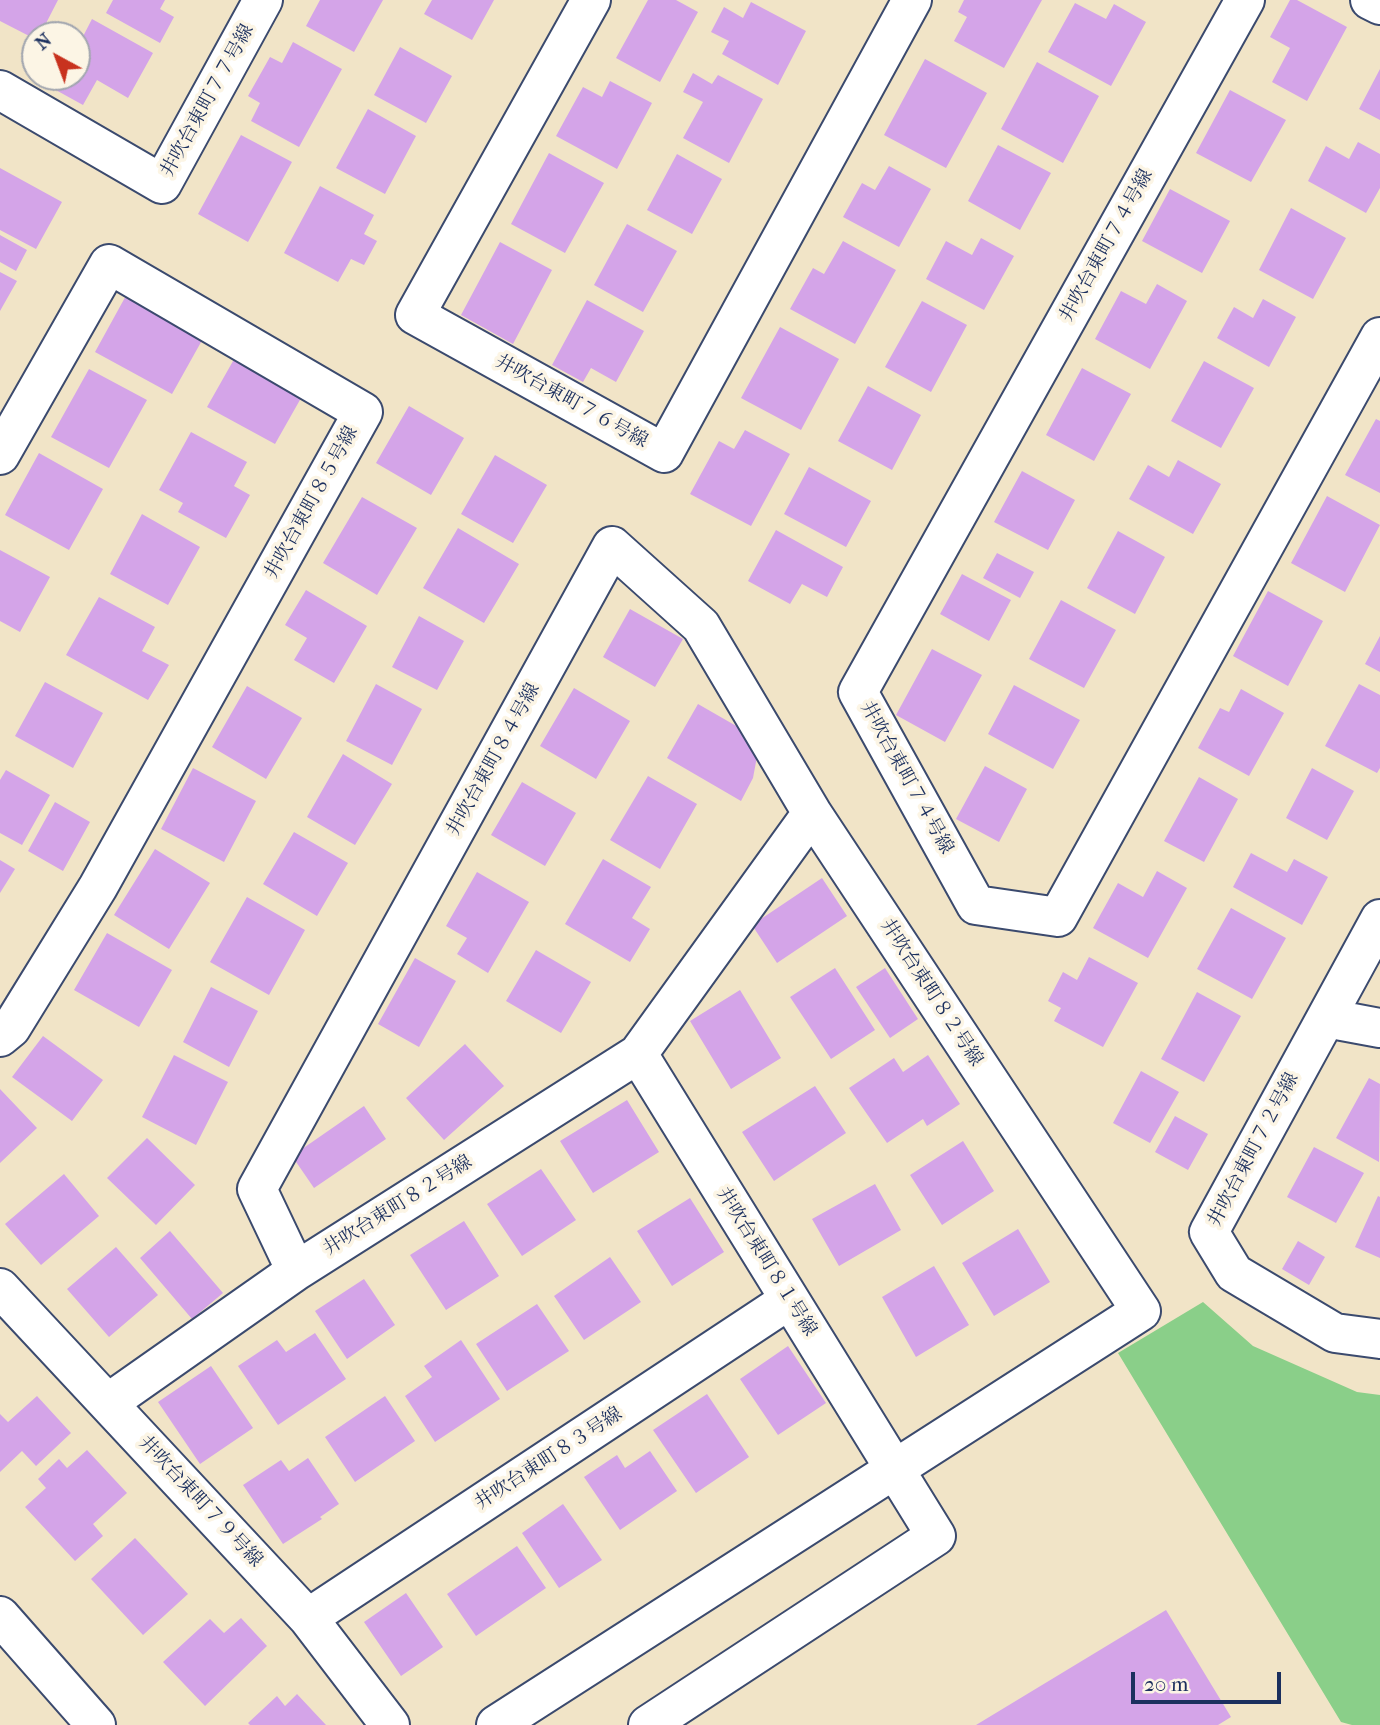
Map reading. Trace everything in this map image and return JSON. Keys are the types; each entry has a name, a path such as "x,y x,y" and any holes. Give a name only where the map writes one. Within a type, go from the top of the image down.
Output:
{"street":[{"name":"井吹台東町７７号線","path":"0,90 162,184 263,0"},
{"name":"井吹台東町７６号線","path":"591,0 415,316 664,453 912,0"},
{"name":"井吹台東町７４号線","path":"1245,0 858,692 976,905 1058,917 1380,337"},
{"path":"1370,0 1380,5"},
{"name":"井吹台東町８５号線","path":"0,455 109,264 363,412 98,887 11,1028 0,1037"},
{"name":"井吹台東町８４号線","path":"296,1271 257,1189 612,546 701,626 812,813"},
{"name":"井吹台東町８２号線","path":"108,1403 296,1271 638,1054 812,813 1141,1311 496,1725"},
{"name":"井吹台東町７２号線","path":"1380,919 1209,1232 1234,1273 1335,1333 1380,1339"},
{"path":"1326,1018 1380,1028"},
{"name":"井吹台東町８１号線","path":"638,1054 936,1536 648,1725"},
{"name":"井吹台東町７９号線","path":"0,1287 308,1618 390,1725"},
{"name":"井吹台東町８３号線","path":"308,1618 789,1300"},
{"path":"0,1616 96,1725"}],"green space":[{"path":"1203,1302 1253,1346 1357,1392 1380,1395 1380,1725 1352,1725 1341,1722 1118,1353"}],"building":[{"path":"0,0 58,0 47,21 21,21 21,32 0,21"},
{"path":"113,0 165,0 160,9 174,17 160,43 106,13"},
{"path":"320,0 383,0 354,52 306,26"},
{"path":"432,0 494,0 472,40 424,14"},
{"path":"648,0 676,0 698,12 660,82 616,58"},
{"path":"964,0 1042,0 1004,68 954,41 967,17 958,12"},
{"path":"1290,0 1297,0 1347,27 1307,101 1272,82 1290,48 1270,37"},
{"path":"751,2 806,31 778,85 722,54 729,41 711,32 724,7 743,18"},
{"path":"1075,3 1106,19 1114,4 1146,22 1111,86 1048,52"},
{"path":"92,19 153,53 128,98 97,80 91,91"},
{"path":"293,42 342,69 299,147 251,121 260,103 248,96 270,57 282,63"},
{"path":"400,47 452,76 426,123 374,95"},
{"path":"925,59 987,93 946,168 884,135"},
{"path":"1037,62 1099,96 1063,163 1001,129"},
{"path":"1380,69 1380,120 1359,109"},
{"path":"693,73 712,84 718,75 763,99 729,163 683,138 703,102 683,92"},
{"path":"610,81 652,103 617,169 556,136 583,87 602,97"},
{"path":"1230,90 1286,120 1251,182 1196,153"},
{"path":"58,91 91,91 83,105"},
{"path":"368,109 416,136 385,194 336,168"},
{"path":"241,135 292,162 248,242 198,214"},
{"path":"1358,142 1380,154 1380,188 1366,213 1308,181 1326,146 1349,159"},
{"path":"998,145 1051,173 1020,230 968,201"},
{"path":"549,153 604,183 565,253 511,224"},
{"path":"677,154 722,179 692,234 647,210"},
{"path":"889,166 931,189 899,247 843,217 862,183 875,190"},
{"path":"0,168 62,202 36,249 0,230"},
{"path":"320,186 374,215 364,234 377,241 364,265 351,259 338,282 284,253"},
{"path":"1170,189 1230,221 1202,273 1142,241"},
{"path":"1291,208 1346,238 1313,299 1259,270"},
{"path":"627,224 677,251 643,312 594,285"},
{"path":"0,235 27,250 16,271 0,262"},
{"path":"981,238 1014,256 984,310 926,279 946,241 972,255"},
{"path":"843,241 896,270 855,344 790,309 813,268 824,274"},
{"path":"500,242 552,270 513,344 461,315"},
{"path":"0,272 17,281 0,311"},
{"path":"1157,284 1187,301 1150,369 1095,339 1121,291 1146,304"},
{"path":"128,292 205,335 172,394 95,352"},
{"path":"1263,299 1296,317 1269,367 1217,338 1234,307 1253,318"},
{"path":"587,300 644,331 616,382 591,368 583,382 552,365"},
{"path":"922,301 967,325 931,392 885,367"},
{"path":"780,327 839,359 801,430 741,398"},
{"path":"237,354 305,391 275,444 207,407"},
{"path":"1204,361 1254,388 1221,448 1171,421"},
{"path":"1082,368 1131,394 1094,461 1046,435"},
{"path":"89,369 147,400 109,468 51,437"},
{"path":"868,386 921,415 892,470 838,441"},
{"path":"409,406 464,438 431,495 376,463"},
{"path":"1376,419 1380,421 1380,493 1345,475"},
{"path":"745,430 790,454 751,526 690,494 719,441 734,449"},
{"path":"191,432 247,462 234,486 250,495 226,538 178,512 183,503 159,490"},
{"path":"39,453 103,489 69,550 5,515"},
{"path":"495,455 547,485 513,543 461,514"},
{"path":"1178,460 1221,484 1193,534 1129,499 1148,465 1169,477"},
{"path":"809,467 871,501 846,547 784,514"},
{"path":"1022,471 1075,500 1048,550 994,522"},
{"path":"1327,496 1380,525 1345,592 1291,563"},
{"path":"362,497 417,528 377,595 323,563"},
{"path":"142,514 200,547 168,605 110,574"},
{"path":"458,528 519,564 484,623 423,588"},
{"path":"776,530 843,567 827,597 802,584 790,604 748,581"},
{"path":"1118,531 1165,557 1135,614 1087,588"},
{"path":"0,550 50,577 20,632 0,621"},
{"path":"997,553 1034,572 1020,598 983,578"},
{"path":"962,574 1011,600 989,641 940,614"},
{"path":"306,590 367,626 334,683 294,660 307,638 285,625"},
{"path":"1268,591 1323,621 1288,686 1233,656"},
{"path":"99,597 155,627 142,651 169,665 148,700 66,655"},
{"path":"1061,600 1116,630 1084,688 1029,659"},
{"path":"630,609 683,639 655,687 603,657"},
{"path":"419,616 464,641 437,690 392,667"},
{"path":"1380,636 1380,672 1365,664"},
{"path":"932,649 982,675 945,742 896,715"},
{"path":"45,682 103,713 73,768 15,736"},
{"path":"376,684 422,709 392,765 346,741"},
{"path":"1359,684 1380,695 1380,768 1377,773 1325,746"},
{"path":"1014,685 1080,720 1053,769 988,734"},
{"path":"247,686 302,718 266,779 212,747"},
{"path":"574,688 630,721 596,779 540,746"},
{"path":"1241,689 1284,713 1249,776 1198,748 1220,708 1229,712"},
{"path":"698,704 745,731 758,751 753,778 741,801 667,758"},
{"path":"343,754 392,784 355,845 307,817"},
{"path":"985,766 1027,789 999,842 956,819"},
{"path":"193,768 256,801 224,862 161,829"},
{"path":"1312,768 1354,791 1327,840 1286,818"},
{"path":"6,770 50,795 22,845 0,833 0,780"},
{"path":"648,776 697,804 660,869 610,840"},
{"path":"1199,777 1238,799 1204,862 1164,841"},
{"path":"522,782 576,813 545,866 491,835"},
{"path":"55,802 90,822 63,871 28,851"},
{"path":"294,832 348,863 317,916 263,884"},
{"path":"155,849 210,883 169,949 114,915"},
{"path":"1251,853 1287,872 1294,859 1328,877 1302,925 1233,887"},
{"path":"603,859 651,887 632,918 650,929 630,962 565,924"},
{"path":"0,860 15,869 0,893"},
{"path":"1157,871 1187,888 1148,958 1093,928 1118,883 1143,897"},
{"path":"477,872 529,902 488,973 457,954 467,938 446,926"},
{"path":"822,878 847,916 777,963 752,925"},
{"path":"247,897 305,930 269,995 210,962"},
{"path":"1231,908 1286,938 1252,999 1197,969"},
{"path":"107,933 172,970 139,1027 74,990"},
{"path":"536,950 591,982 561,1033 506,1001"},
{"path":"1089,957 1138,983 1103,1047 1054,1021 1061,1008 1048,1001 1063,972 1077,980"},
{"path":"415,958 456,981 419,1047 378,1024"},
{"path":"835,968 875,1030 831,1059 790,997"},
{"path":"885,968 918,1019 890,1038 856,987"},
{"path":"211,987 258,1011 229,1067 183,1042"},
{"path":"740,990 781,1058 731,1089 690,1021"},
{"path":"1197,992 1241,1016 1204,1082 1161,1059"},
{"path":"43,1036 103,1080 72,1121 12,1077"},
{"path":"465,1044 504,1086 444,1140 406,1098"},
{"path":"174,1055 228,1082 196,1145 142,1117"},
{"path":"928,1055 960,1104 927,1126 923,1119 887,1143 849,1088 894,1058 903,1072"},
{"path":"1141,1071 1179,1092 1150,1143 1113,1123"},
{"path":"1369,1078 1380,1084 1379,1162 1336,1138"},
{"path":"815,1086 846,1133 774,1181 742,1132"},
{"path":"0,1089 37,1128 0,1163"},
{"path":"627,1100 659,1152 593,1193 560,1141"},
{"path":"364,1106 386,1139 314,1188 292,1156"},
{"path":"1175,1116 1208,1134 1188,1170 1155,1152"},
{"path":"147,1138 195,1185 156,1225 107,1178"},
{"path":"963,1141 994,1191 942,1225 910,1175"},
{"path":"1314,1147 1364,1173 1336,1223 1287,1197"},
{"path":"541,1169 576,1220 522,1256 487,1204"},
{"path":"64,1174 99,1216 41,1265 5,1224"},
{"path":"875,1184 901,1230 839,1266 812,1219"},
{"path":"1378,1196 1380,1197 1380,1258 1355,1247"},
{"path":"690,1198 724,1252 672,1286 637,1231"},
{"path":"464,1221 499,1276 446,1310 410,1255"},
{"path":"1018,1229 1050,1282 994,1316 962,1263"},
{"path":"170,1231 223,1293 192,1319 140,1258"},
{"path":"1298,1241 1325,1257 1309,1285 1282,1269"},
{"path":"116,1247 158,1295 109,1337 67,1289"},
{"path":"610,1257 641,1302 584,1340 554,1296"},
{"path":"934,1266 969,1325 916,1357 882,1297"},
{"path":"364,1279 395,1325 347,1359 315,1311"},
{"path":"537,1304 569,1351 507,1391 476,1344"},
{"path":"315,1333 346,1379 278,1425 238,1366 277,1340 286,1352"},
{"path":"461,1340 500,1399 435,1442 405,1396 432,1377 424,1366"},
{"path":"788,1346 826,1403 778,1435 740,1379"},
{"path":"211,1366 253,1428 200,1464 158,1402"},
{"path":"707,1394 749,1457 696,1493 653,1430"},
{"path":"37,1396 71,1433 36,1466 22,1451 0,1472 0,1414 8,1422"},
{"path":"385,1396 415,1441 355,1482 325,1437"},
{"path":"87,1450 127,1493 93,1524 103,1536 75,1561 25,1507 46,1488 38,1479 59,1459 67,1468"},
{"path":"650,1451 677,1491 620,1530 584,1477 617,1455 625,1468"},
{"path":"308,1458 339,1504 320,1517 322,1519 283,1544 243,1485 281,1460 289,1471"},
{"path":"563,1504 602,1560 559,1588 522,1533"},
{"path":"135,1538 188,1594 143,1635 91,1579"},
{"path":"517,1546 546,1588 476,1636 447,1594"},
{"path":"406,1593 443,1647 401,1676 364,1622"},
{"path":"1166,1610 1231,1717 1218,1725 976,1725"},
{"path":"241,1618 267,1646 205,1706 163,1662 210,1619 224,1633"},
{"path":"297,1694 326,1725 248,1723 277,1696 285,1706"}]}
